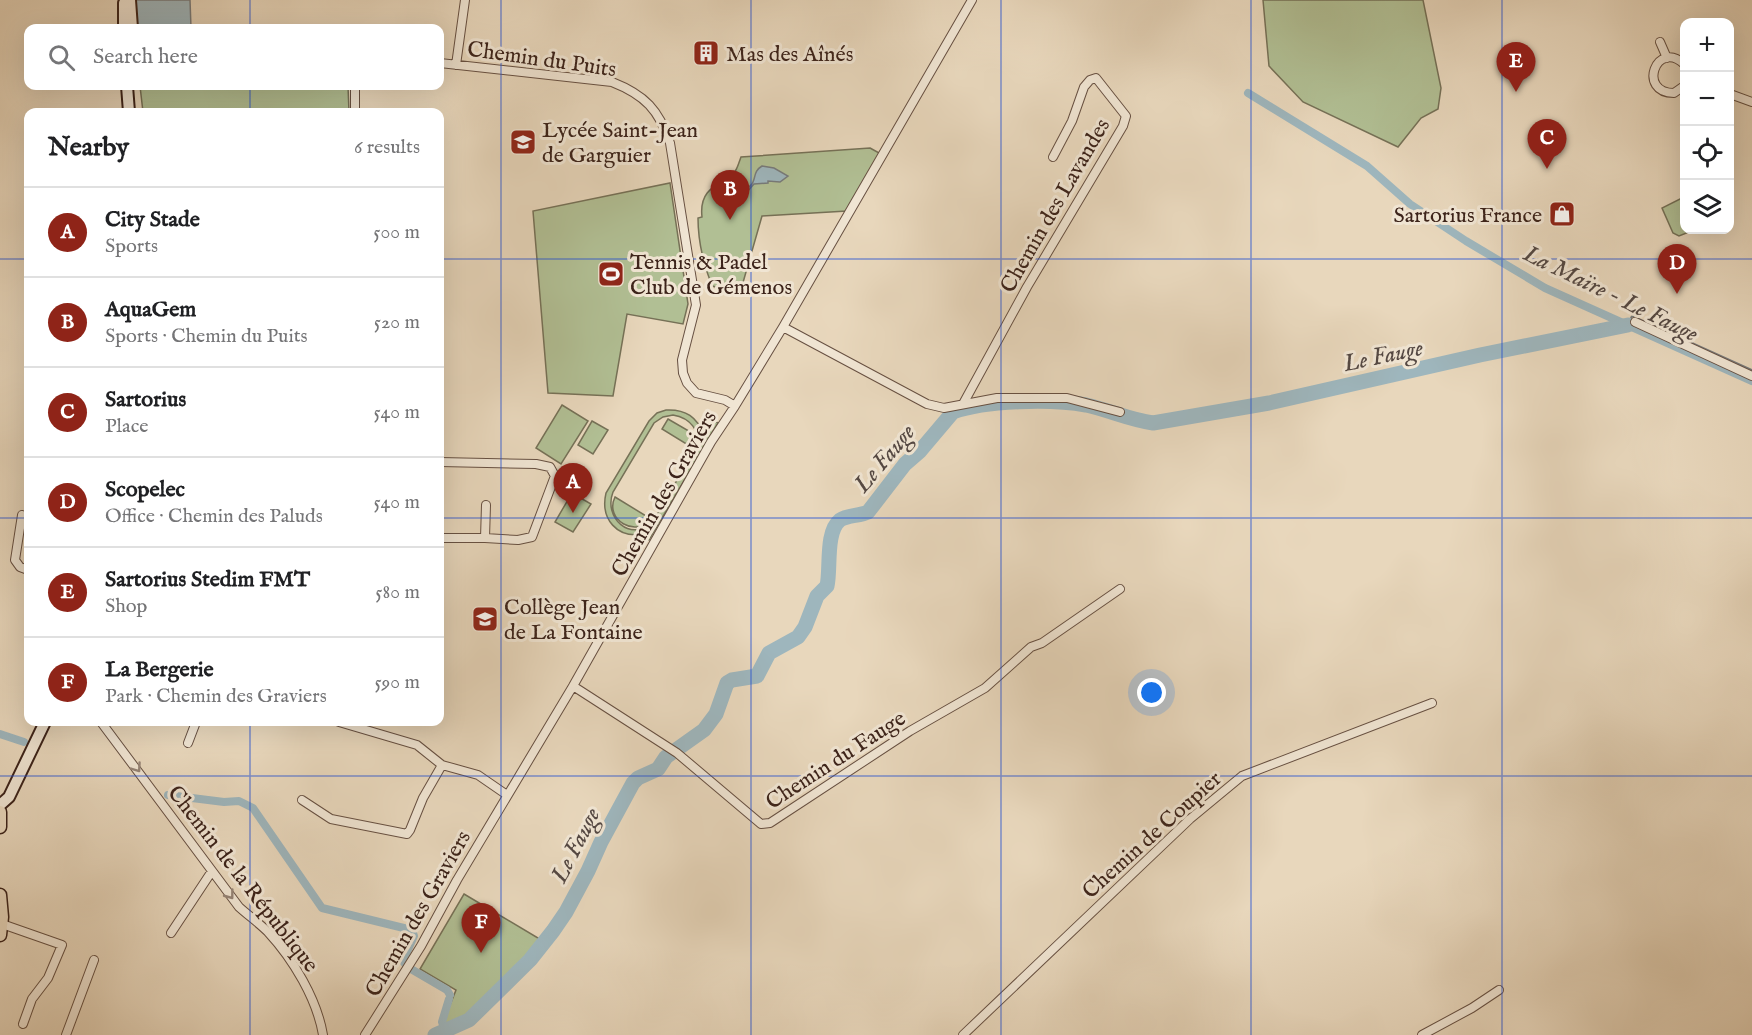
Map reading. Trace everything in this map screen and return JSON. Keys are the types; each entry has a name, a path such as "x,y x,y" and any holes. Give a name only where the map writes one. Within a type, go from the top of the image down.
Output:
{"main road":[{"path":"124,0 125,24"},
{"path":"130,0 132,24"},
{"path":"129,90 130,108"},
{"path":"0,805 9,797 43,726"},
{"path":"0,812 0,827"},
{"path":"0,895 1,930"}],"street":[{"path":"456,65 465,0"},
{"name":"Chemin des Graviers","path":"365,1035 421,946 507,795 573,686 711,442 783,327 972,0"},
{"path":"1660,42 1666,58"},
{"path":"1680,61 1676,58 1666,58 1654,68 1654,80 1662,91 1671,93 1680,90"},
{"name":"Chemin du Puits","path":"444,64 612,82 636,93 653,109 661,119 670,143 696,305 682,360 683,373 687,383 696,393 725,400 735,406"},
{"name":"Chemin des Lavandes","path":"963,404 1027,287 1123,126 1126,116 1096,78 1090,80 1084,87 1072,121 1053,157"},
{"path":"355,90 355,108"},
{"path":"1734,95 1752,102"},
{"path":"1635,322 1752,376"},
{"path":"783,327 927,405 944,408 997,398 1067,398 1120,412"},
{"path":"444,462 537,464 550,467 555,476 532,537 518,540 444,538"},
{"path":"485,538 486,505"},
{"path":"22,515 15,560 24,568"},
{"name":"Chemin du Fauge","path":"573,686 674,751 761,824 770,823 910,731 985,688 1031,647 1042,643 1120,589"},
{"name":"Chemin de Coupier","path":"963,1035 1190,819 1242,776 1432,703"},
{"name":"Chemin de la République","path":"104,726 239,907 268,933 302,978 311,995 323,1035"},
{"path":"188,743 194,726"},
{"path":"353,726 417,745 442,765 478,776 507,795"},
{"path":"302,800 331,819 407,834 423,798 442,765"},
{"path":"171,933 212,871"},
{"path":"1,930 62,945 48,978 32,999 23,1024"},
{"path":"66,1035 94,960"},
{"path":"1422,1035 1472,1008 1499,990"}],"green space":[{"path":"1263,0 1423,0 1441,88 1438,109 1421,118 1398,147 1303,102 1269,66"},
{"path":"140,90 348,90 349,108 143,108"},
{"path":"870,148 881,154 847,211 762,216 740,293 712,286 702,252 698,218 702,217 703,201 706,195 714,186 734,173 741,157"},
{"name":"Tennis & Padel Club de Gémenos","path":"670,183 688,304 683,324 627,314 613,396 548,393 533,211"},
{"path":"1680,199 1680,234 1684,234 1679,236 1673,233 1662,208"},
{"path":"562,405 588,421 561,464 536,448"},
{"path":"673,410 690,415 698,423 704,435 713,420 718,423 649,540 644,537 644,534 626,533 613,525 608,519 605,502 606,493 649,421 657,413","holes":["673,415 693,426 697,436 696,448 652,522 644,528 628,529 621,525 612,511 613,492 654,423 663,417"]},
{"path":"668,419 694,434 688,445 662,429"},
{"path":"592,421 608,430 593,454 578,445"},
{"path":"572,493 591,504 573,532 555,522"},
{"path":"615,497 651,519 638,527 623,524 614,513"},
{"path":"464,894 543,941 523,966 470,1017 447,1028 444,1020 456,990 420,969"}],"water":[{"path":"134,0 190,0 191,24 137,24"},
{"path":"762,166 774,168 788,176 780,182 768,181 768,183 754,184 745,194 743,193 752,183 756,171"}],"waterway":[{"name":"La Maïre - Le Fauge","path":"1248,93 1367,166 1410,204 1466,241 1545,288 1752,381"},
{"path":"1628,325 1632,316 1752,370"},
{"name":"Le Fauge","path":"435,1035 469,1020 530,960 566,912 633,783 638,778 658,769 666,757 704,730 716,714 727,683 757,676 769,653 798,637 805,627 817,596 827,586 830,542 835,526 843,518 868,512 905,464 920,451 953,412 1001,403 1056,402 1086,405 1153,423 1269,403 1480,355 1628,325"},
{"path":"0,734 24,742"},
{"path":"168,795 224,802 239,801 253,808 322,908 412,930 414,936 403,961 406,965"},
{"path":"411,969 447,990 450,995"},
{"path":"444,1028 442,1022 449,999"}],"place":[{"name":"Mas des Aînés","path":"706,53"},
{"name":"Sartorius Stedim FMT","path":"1516,92"},
{"name":"Lycée Saint-Jean de Garguier","path":"523,142"},
{"name":"Sartorius","path":"1547,169"},
{"name":"Sartorius France","path":"1562,214"},
{"name":"AquaGem","path":"730,220"},
{"name":"Tennis & Padel Club de Gémenos","path":"611,274"},
{"name":"Scopelec","path":"1677,294"},
{"name":"City Stade","path":"573,513"},
{"name":"Collège Jean de La Fontaine","path":"485,619"},
{"name":"La Bergerie","path":"481,953"}]}
